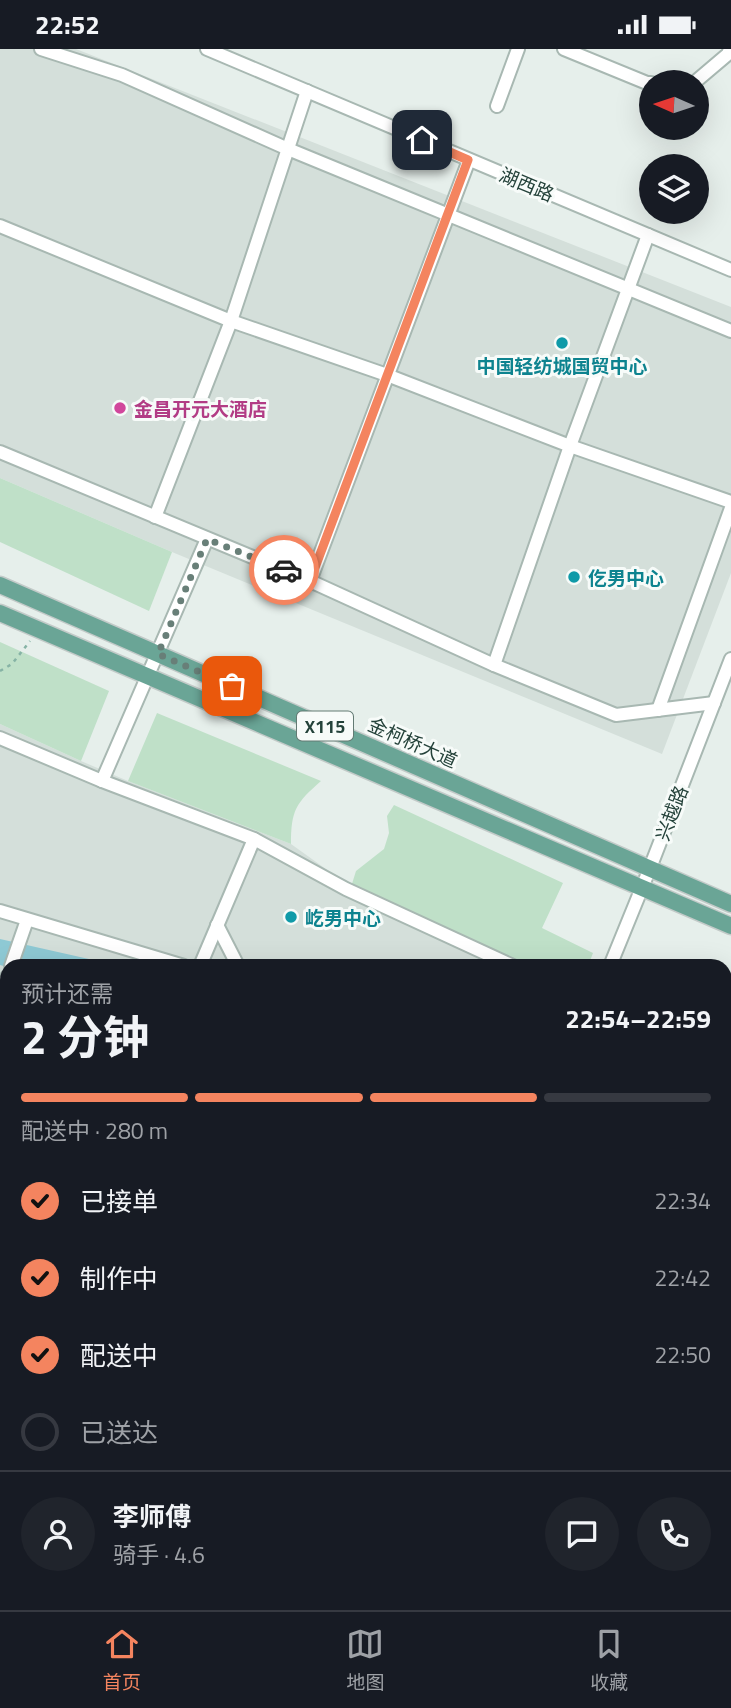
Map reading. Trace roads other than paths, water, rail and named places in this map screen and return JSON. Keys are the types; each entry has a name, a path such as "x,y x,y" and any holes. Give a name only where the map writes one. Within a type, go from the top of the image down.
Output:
{"main road":[{"name":"金柯桥大道","path":"0,585 731,904"},
{"name":"X115","path":"0,613 731,926"}],"street":[{"path":"41,49 122,75 288,149 731,331"},
{"name":"湖西路","path":"207,49 731,270"},
{"path":"497,106 518,49"},
{"path":"564,49 639,80"},
{"path":"709,70 728,54 730,49"},
{"path":"155,517 231,321 307,91"},
{"path":"310,581 468,160"},
{"path":"0,226 231,321 387,375 569,446 731,502"},
{"path":"494,665 569,446 648,235"},
{"path":"0,452 310,581 494,665 616,715 714,703"},
{"path":"658,710 731,508"},
{"path":"102,781 207,539"},
{"name":"兴越路","path":"613,959 731,659"},
{"path":"0,738 102,781 254,839 346,889 498,959"},
{"path":"203,959 254,839"},
{"path":"0,911 160,959"},
{"path":"14,959 27,920"},
{"path":"217,925 234,959"}],"water":[{"path":"0,939 89,959 0,959"}],"place":[{"name":"中国轻纺城国贸中心","path":"562,343"},
{"name":"金昌开元大酒店","path":"120,408"},
{"name":"仡男中心","path":"574,577"},
{"name":"屹男中心","path":"291,917"}]}
